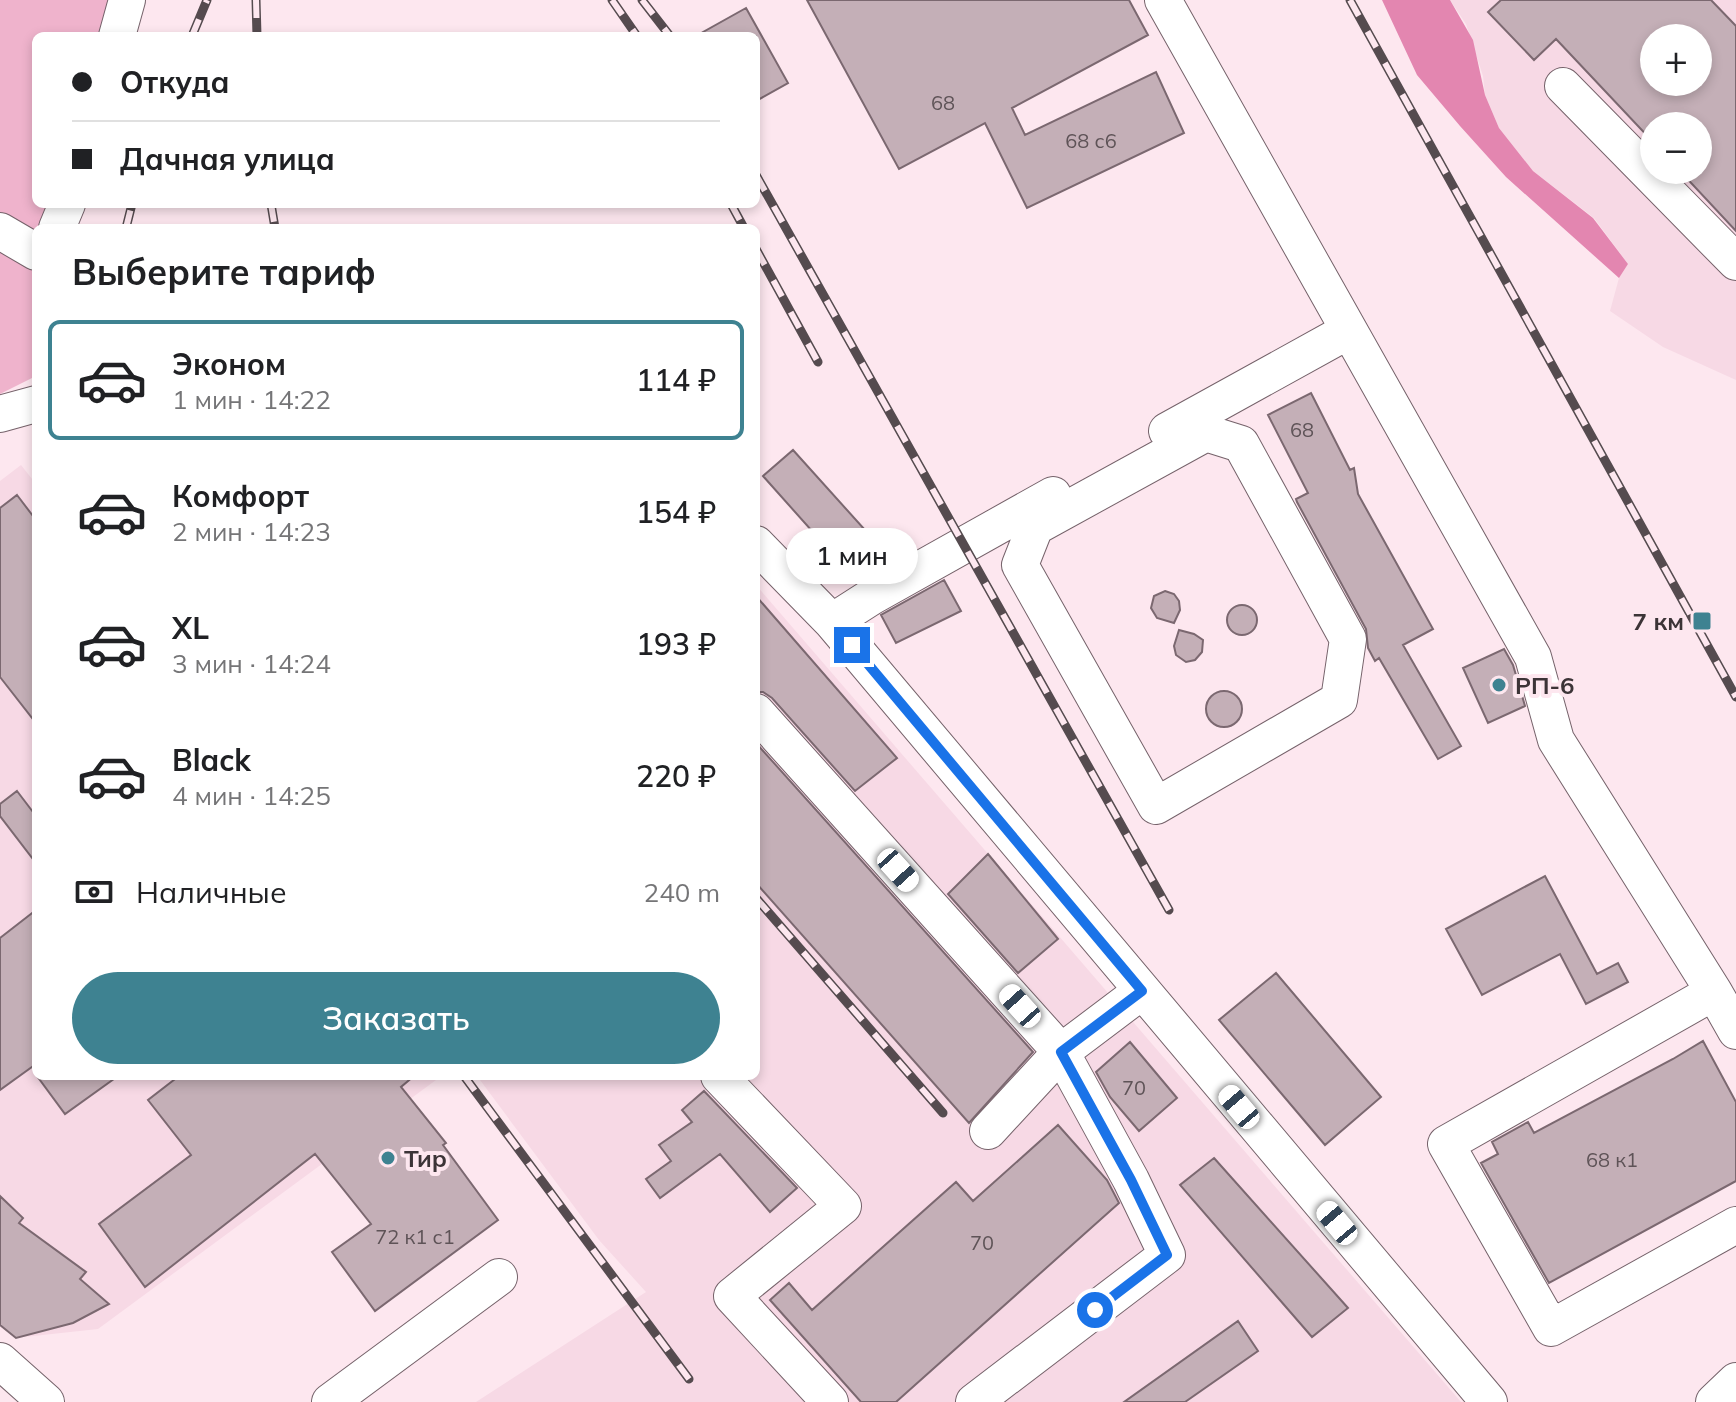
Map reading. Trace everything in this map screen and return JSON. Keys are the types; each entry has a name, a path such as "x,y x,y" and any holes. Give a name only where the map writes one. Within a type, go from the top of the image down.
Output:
{"street":[{"path":"118,32 127,0"},
{"path":"1163,0 1533,657 1556,740 1736,1031"},
{"path":"1563,86 1736,262"},
{"path":"0,231 32,250"},
{"path":"832,622 871,597 1348,331"},
{"path":"0,414 32,405"},
{"path":"1206,433 1241,444 1348,639 1339,700 1156,806 1020,565 1035,527 1206,433"},
{"path":"760,549 832,622 1142,991 1471,1397"},
{"path":"760,716 1061,1052 1131,1180 1167,1255 974,1402"},
{"path":"988,1131 1061,1052 1142,991"},
{"path":"1714,992 1446,1144 1551,1328 1736,1225"},
{"path":"723,1080 843,1206 732,1296 830,1402"},
{"path":"330,1402 499,1277"},
{"path":"0,1361 46,1402"}],"shaded area":[{"path":"0,0 140,0 131,32 32,32 32,208 75,208 68,224 32,224 32,378 0,394"},
{"path":"1382,0 1450,0 1473,40 1485,95 1499,128 1533,171 1593,218 1628,264 1619,278 1506,177 1460,126 1417,75"},
{"path":"1450,0 1736,0 1736,380 1663,347 1610,311 1619,278 1628,264 1594,218 1533,171 1499,128 1485,95 1483,76 1466,24"},
{"path":"21,465 32,479 32,1080 436,1080 98,1329 15,1338 0,1325 0,481"},
{"path":"760,590 1461,1402 476,1402 646,1292 599,1240 480,1080 760,1080"}],"building":[{"path":"807,0 1129,0 1148,35 1012,108 1025,135 1156,72 1184,133 1027,208 985,123 899,169"},
{"path":"1501,0 1711,0 1736,26 1736,231 1692,184 1712,184 1712,112 1640,112 1640,128 1556,39 1534,60 1488,12"},
{"path":"746,8 759,32 703,32"},
{"path":"760,33 788,83 760,99"},
{"path":"1311,393 1350,470 1354,468 1358,494 1433,629 1403,645 1461,746 1438,759 1379,658 1375,661 1368,648 1366,629 1297,502 1296,499 1308,493 1268,415"},
{"path":"793,450 883,550 853,577 763,476"},
{"path":"17,495 32,515 32,718 0,677 0,508"},
{"path":"944,580 961,611 896,643 881,615"},
{"path":"1165,591 1174,594 1179,601 1180,610 1174,623 1157,618 1151,608 1154,596"},
{"path":"760,601 897,758 855,791 772,698 760,692"},
{"path":"1242,605 1252,610 1257,620 1252,630 1242,635 1232,630 1227,620 1232,610"},
{"path":"1179,630 1203,640 1202,652 1195,660 1186,662 1176,655 1174,646"},
{"name":"РП-6","path":"1504,649 1513,665 1525,706 1488,723 1463,668"},
{"path":"1224,691 1237,696 1242,709 1237,722 1224,727 1211,722 1206,709 1211,696"},
{"path":"760,747 1033,1052 969,1123 760,888"},
{"path":"17,791 32,811 32,858 0,816 0,804"},
{"path":"988,854 1058,939 1018,973 948,894"},
{"path":"1545,876 1597,974 1618,963 1628,982 1586,1004 1560,954 1482,995 1446,929"},
{"path":"32,913 32,1067 0,1090 0,938"},
{"path":"1276,973 1381,1097 1325,1145 1219,1020"},
{"path":"1703,1041 1736,1102 1736,1181 1549,1283 1481,1163 1498,1154 1492,1142 1528,1122 1534,1133"},
{"path":"1130,1042 1177,1098 1139,1131 1110,1097 1096,1072"},
{"path":"40,1080 112,1080 65,1114"},
{"path":"174,1080 409,1080 401,1087 446,1143 443,1145 498,1220 375,1311 332,1252 371,1224 315,1154 145,1287 99,1224 191,1155 148,1100"},
{"path":"704,1091 797,1188 770,1212 720,1154 660,1198 646,1179 671,1161 659,1145 692,1122 682,1110"},
{"path":"1058,1125 1107,1180 1119,1203 896,1402 861,1402 770,1300 789,1283 812,1310 956,1182 973,1201"},
{"path":"1214,1158 1348,1308 1312,1337 1180,1185"},
{"path":"0,1196 23,1218 19,1223 86,1272 80,1279 109,1304 73,1323 16,1338 0,1325"},
{"path":"1238,1321 1258,1351 1185,1402 1124,1402"}],"railway":[{"path":"194,32 207,0"},
{"path":"256,0 257,32"},
{"path":"612,0 634,32"},
{"path":"642,0 667,32"},
{"path":"1350,0 1736,697"},
{"path":"760,182 1169,910"},
{"path":"127,224 131,208"},
{"path":"272,208 274,224"},
{"path":"733,208 742,224"},
{"path":"760,256 818,362"},
{"path":"760,903 943,1113"},
{"path":"467,1080 689,1379"}],"place":[{"name":"7 км","path":"1702,621"},
{"name":"РП-6","path":"1499,685"},
{"name":"Тир","path":"388,1158"}],"route":[{"path":"852,645 1142,991 1061,1052 1131,1180 1167,1255 1095,1310"}]}
